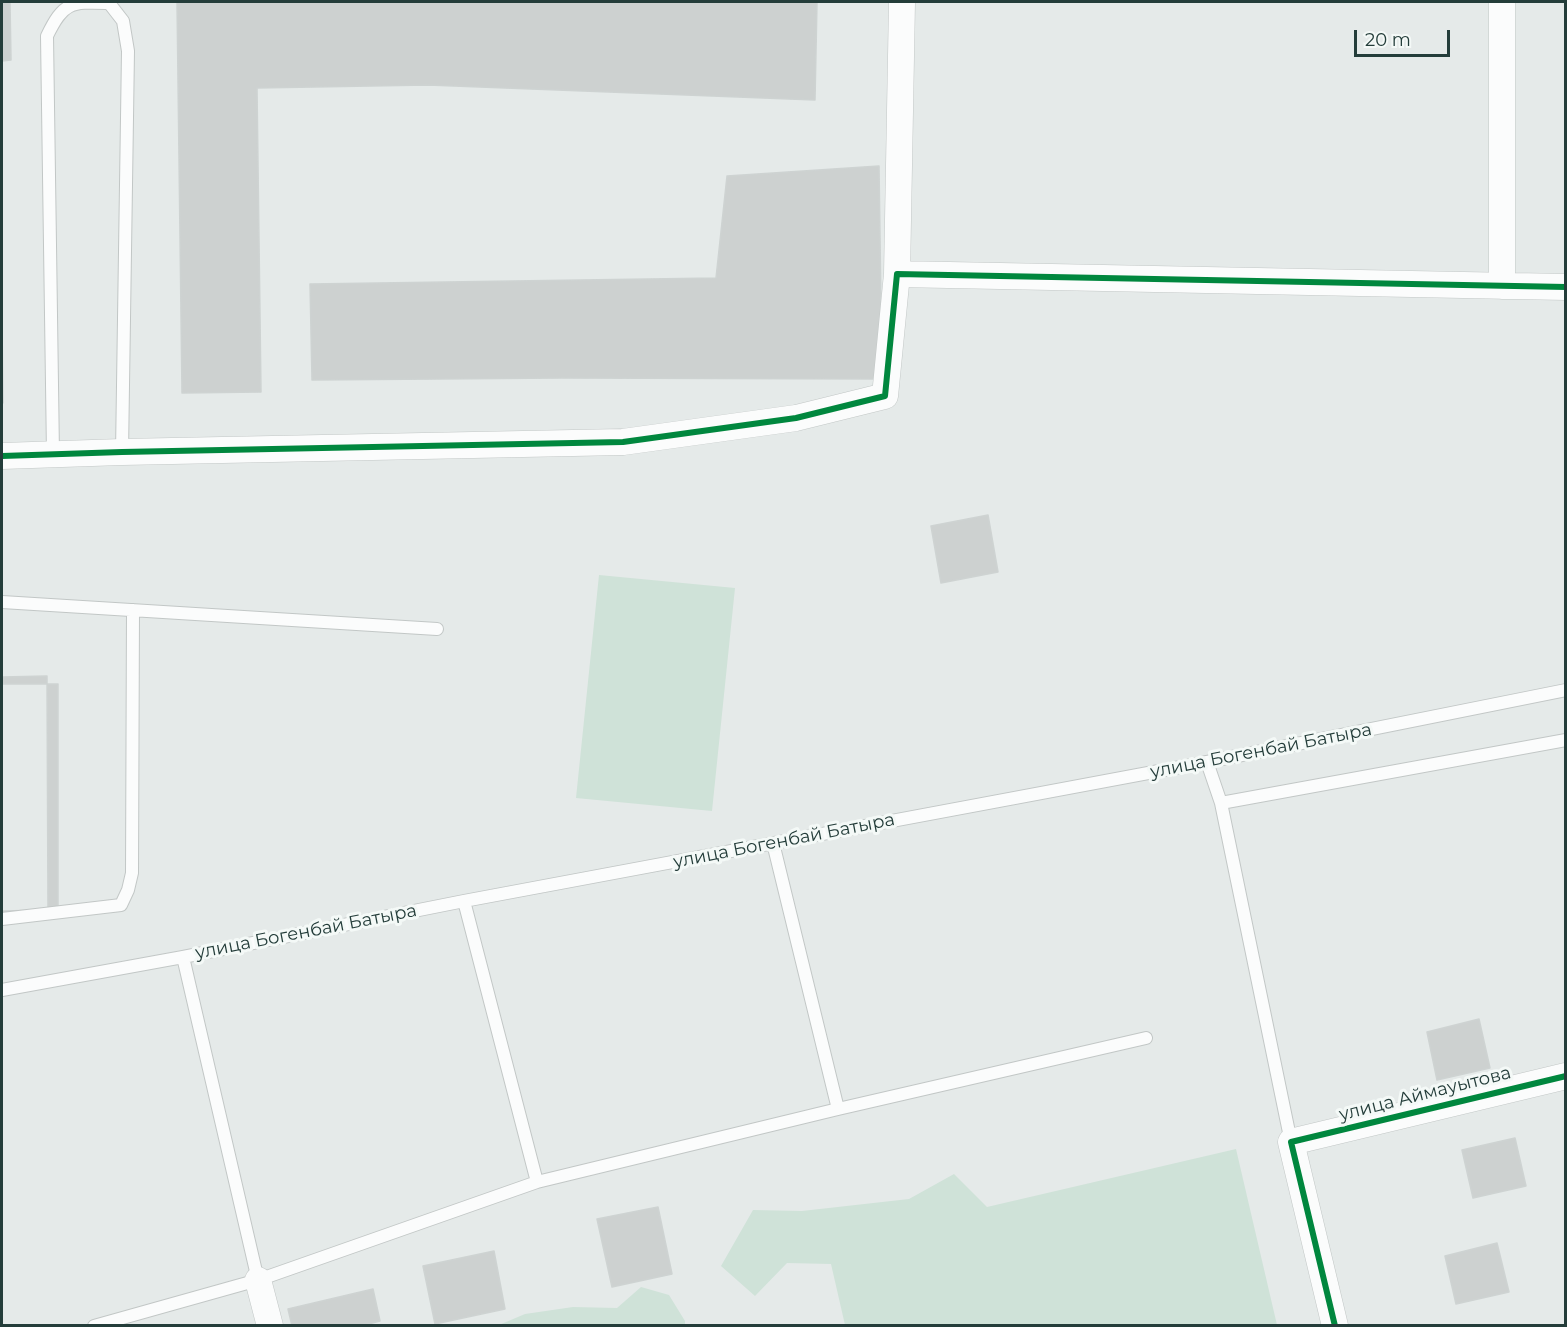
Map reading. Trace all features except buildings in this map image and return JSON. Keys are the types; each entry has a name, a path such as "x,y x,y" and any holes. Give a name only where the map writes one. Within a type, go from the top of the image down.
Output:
{"street":[{"path":"2,456 623,442 796,418 885,396 897,274 903,2"},
{"path":"1502,2 1502,286"},
{"path":"897,274 1566,287"},
{"name":"улица Аймауытова","path":"1291,1142 1566,1076"},
{"path":"1291,1142 1335,1326"},
{"path":"258,1280 270,1326"}],"lane":[{"path":"53,454 47,36 57,15 77,2 109,3 123,21 128,51 122,452"},
{"path":"2,602 437,629"},
{"path":"2,919 121,905 128,890 132,873 133,610"},
{"name":"улица Богенбай Батыра","path":"2,990 1207,762 1566,690"},
{"path":"1221,803 1566,740"},
{"path":"1207,762 1221,803 1291,1142"},
{"path":"773,843 838,1109"},
{"path":"464,901 537,1182"},
{"path":"183,957 258,1280"},
{"path":"94,1326 258,1280 537,1182 1146,1038"}],"green space":[{"path":"599,575 735,588 712,811 576,798"},
{"path":"1236,1149 1277,1325 845,1325 831,1264 787,1263 755,1296 721,1266 753,1210 802,1211 909,1199 954,1174 987,1207"},
{"path":"641,1287 669,1295 685,1321 685,1325 499,1325 525,1314 573,1307 617,1308"}],"cycle path":[{"path":"2,456 623,442 796,418 885,396 897,274 1566,287"},
{"path":"1335,1326 1291,1142 1566,1076"}]}
